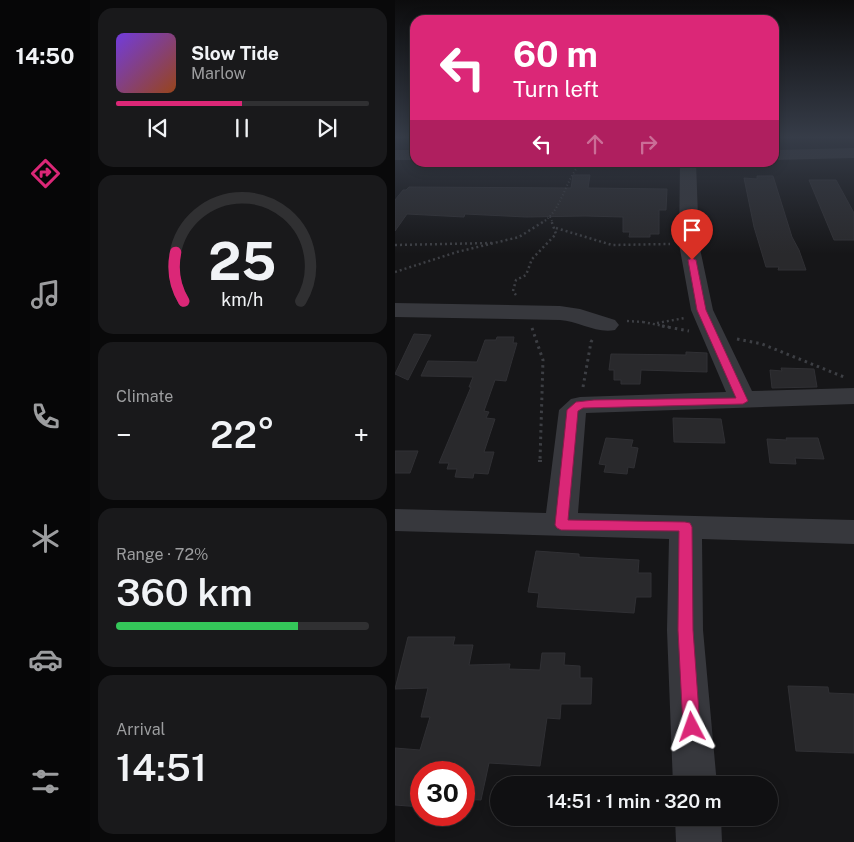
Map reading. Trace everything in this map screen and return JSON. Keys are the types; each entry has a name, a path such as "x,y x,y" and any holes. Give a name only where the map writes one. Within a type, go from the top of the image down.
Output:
{"street":[{"path":"688,175 689,244 701,310 743,401"},
{"path":"395,310 572,314 607,325"},
{"path":"561,525 573,410 580,405 594,403 743,401 849,387"},
{"path":"395,520 854,532"},
{"path":"685,527 685,630 694,776"},
{"path":"698,826 699,842"}],"path":[{"path":"395,272 469,249 503,243 520,237 550,217 561,204 571,175"},
{"path":"540,469 543,360 538,342 513,288 517,279 526,275 532,259 556,234 550,217"},
{"path":"555,228 612,245 689,244"},
{"path":"395,246 427,243 503,243"},
{"path":"580,405 591,342 599,330 607,325 623,321 663,323 679,320 701,310"},
{"path":"643,322 762,344 849,387"}],"building":[{"path":"573,175 590,175 588,188 667,189 666,210 659,210 659,234 650,234 650,237 629,237 630,232 623,232 623,217 526,217 465,214 464,217 407,214 395,231 395,200 403,190 409,187 571,188"},
{"path":"757,176 773,176 792,237 806,270 778,270 779,267 766,267 754,227 744,178 757,179"},
{"path":"809,180 836,180 854,213 854,240 834,240"},
{"path":"414,334 431,335 408,380 395,374"},
{"path":"497,337 514,337 513,343 517,343 506,381 495,380 484,411 489,412 486,418 495,419 484,452 494,452 488,474 474,473 473,478 455,477 457,469 447,469 449,463 439,463 471,387 469,387 473,377 421,376 428,361 477,362 485,340 496,340"},
{"path":"686,352 707,353 707,372 641,370 640,384 621,384 621,380 614,380 614,370 609,370 611,354 686,355"},
{"path":"781,368 814,369 817,387 772,388 770,370 782,371"},
{"path":"673,418 721,419 725,443 674,442"},
{"path":"606,438 633,440 631,447 638,448 634,468 628,467 627,474 604,472 606,465 599,464"},
{"path":"786,438 818,438 824,459 795,458 796,464 770,463 767,439 787,440"},
{"path":"395,451 418,451 410,473 395,473"},
{"path":"536,551 579,554 579,557 639,560 638,573 651,573 651,597 636,597 634,613 537,607 539,593 528,592"},
{"path":"408,637 455,637 453,645 473,645 469,665 510,664 509,669 540,670 542,653 565,653 564,665 580,666 580,678 592,678 591,704 561,704 560,719 547,718 540,766 489,763 481,800 475,800 475,761 410,761 410,806 395,805 395,748 420,750 430,717 421,717 428,688 395,689"},
{"path":"788,686 828,687 829,693 854,694 854,753 796,751"}],"route":[{"path":"692,260 701,310 743,401 594,403 580,405 573,410 561,525 685,527 685,630 692,727"}]}
